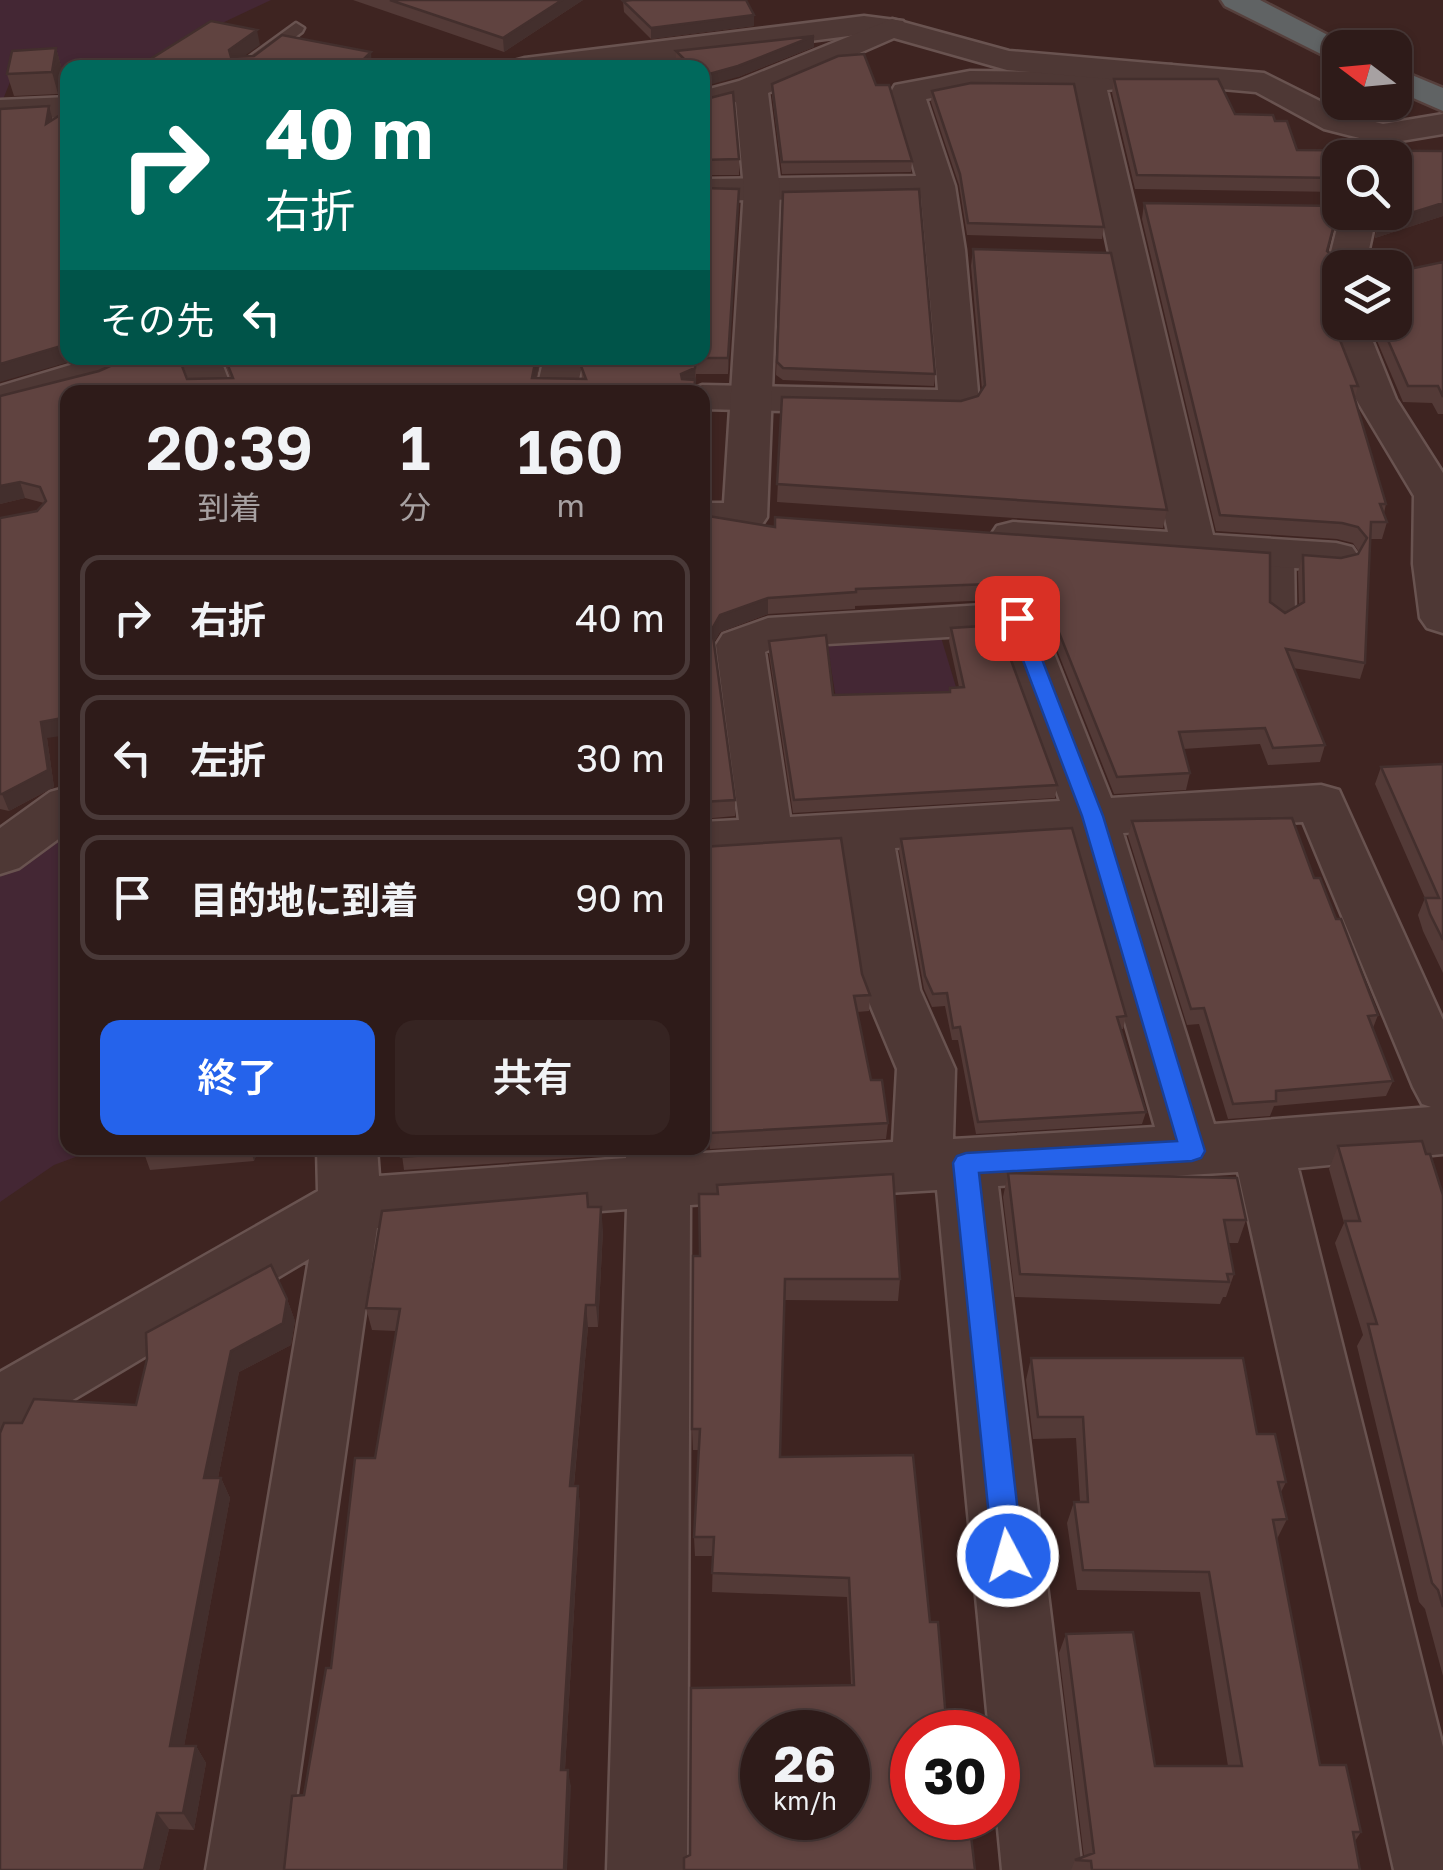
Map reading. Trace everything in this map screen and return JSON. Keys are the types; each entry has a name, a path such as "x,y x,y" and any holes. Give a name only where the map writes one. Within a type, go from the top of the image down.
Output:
{"highway":[{"path":"1236,0 1322,42"},
{"path":"1282,0 1341,30"},
{"path":"1412,64 1443,79"},
{"path":"1412,86 1443,101"}],"street":[{"path":"785,7 827,29"},
{"path":"710,100 751,88 892,28"},
{"path":"586,60 827,29 892,28 1007,60 1264,84 1369,140"},
{"path":"710,396 959,403 966,251 937,186 907,92 970,81 1089,82 1171,75"},
{"path":"1089,82 1135,204 1110,254 1193,546"},
{"path":"744,517 762,189 751,88"},
{"path":"0,110 60,107"},
{"path":"1397,140 1443,124"},
{"path":"710,190 937,186"},
{"path":"1352,340 1376,399 1436,496 1436,564 1443,618"},
{"path":"0,398 78,378 110,365"},
{"path":"979,532 1336,557"},
{"path":"767,838 740,645 768,633 1017,618 1092,816 1192,1151"},
{"path":"710,841 1321,803 1427,1008 1443,1087"},
{"path":"5,844 60,809"},
{"path":"866,830 892,990 926,1068 944,1164 1042,1870"},
{"path":"0,1407 348,1176 657,1164 944,1164 1192,1151 1443,1130"},
{"path":"1262,1146 1434,1870"},
{"path":"647,1870 657,1164"},
{"path":"246,1870 348,1176"}],"lane":[{"path":"253,60 296,28"},
{"path":"246,45 266,50"},
{"path":"1282,553 1282,618"}],"shaded area":[{"path":"0,0 271,0 161,52 154,60 60,60 60,69 14,72 0,107"},
{"path":"940,634 959,697 837,705 827,643"},
{"path":"60,827 60,1155 81,1155 54,1165 0,1202 0,870"}],"building":[{"path":"390,0 562,0 503,38"},
{"path":"746,0 754,15 651,28 623,1"},
{"path":"211,21 257,30 229,50 231,57 254,56 282,35 371,52 363,60 149,60"},
{"path":"814,36 710,74 710,60 685,60 676,51"},
{"path":"56,48 52,72 7,74 12,51"},
{"path":"864,54 876,85 889,85 912,161 782,162 772,84 838,56"},
{"path":"1114,79 1218,79 1235,114 1273,115 1275,121 1287,121 1297,150 1322,150 1322,178 1137,175"},
{"path":"971,83 1074,84 1104,227 968,223 960,174 932,91"},
{"path":"733,92 739,159 710,160 710,98"},
{"path":"49,106 46,124 60,115 60,346 0,364 0,109"},
{"path":"1412,151 1443,151 1443,203 1412,213"},
{"path":"710,188 739,189 728,358 710,358"},
{"path":"919,189 935,374 783,368 777,362 783,192"},
{"path":"1144,203 1322,206 1322,230 1333,230 1327,250 1322,250 1322,340 1340,340 1358,386 1351,386 1386,504 1380,504 1387,522 1371,522 1365,663 1286,649 1325,745 1273,748 1265,728 1179,732 1190,773 1117,777 1046,600 1037,588 1021,583 856,589 768,598 720,615 712,629 735,800 710,802 710,516 775,527 775,517 1270,553 1270,602 1285,613 1304,602 1303,555 1341,558 1358,554 1367,538 1358,527 1220,515"},
{"path":"973,249 1111,253 1167,510 777,484 782,397 961,401 978,396 985,385"},
{"path":"1443,262 1443,397 1438,386 1408,386 1388,340 1412,340 1412,268"},
{"path":"112,365 182,365 187,379 233,378 228,365 535,365 532,378 586,379 581,366 695,365 681,374 682,379 695,380 695,385 60,385 60,718 41,722 48,770 0,794 0,518 37,511 46,501 40,487 20,482 0,486 0,396"},
{"path":"998,625 1057,785 794,800 769,641 826,635 833,695 950,692 950,688 964,687 951,628"},
{"path":"1443,764 1443,940 1425,898 1439,898 1381,767"},
{"path":"1292,818 1314,878 1320,878 1336,919 1341,919 1378,1015 1368,1016 1393,1081 1276,1091 1276,1101 1233,1104 1204,1008 1191,1009 1132,821"},
{"path":"1072,828 1126,1016 1117,1017 1146,1112 978,1122 960,1027 953,1028 947,993 933,994 925,976 901,839"},
{"path":"841,838 862,974 870,995 854,996 871,1080 882,1080 888,1123 710,1133 710,846"},
{"path":"1422,1141 1443,1195 1443,1607 1432,1583 1368,1324 1377,1324 1345,1221 1360,1221 1338,1146"},
{"path":"1008,1173 1237,1178 1246,1220 1224,1220 1234,1274 1227,1274 1229,1282 1020,1274"},
{"path":"893,1174 900,1279 785,1279 780,1457 913,1455 930,1622 938,1622 945,1710 890,1710 890,1840 972,1840 975,1870 684,1870 684,1858 690,1855 691,1688 854,1685 849,1578 712,1573 714,1537 694,1537 700,1429 692,1429 693,1256 700,1256 699,1194 718,1194 717,1185"},
{"path":"587,1193 588,1207 601,1207 596,1305 586,1305 570,1486 578,1486 561,1770 568,1770 564,1870 284,1870 292,1796 304,1795 326,1668 331,1668 355,1458 375,1458 400,1309 366,1308 382,1211"},
{"path":"271,1265 287,1299 283,1323 231,1351 204,1478 221,1478 170,1746 196,1746 183,1813 157,1813 144,1870 0,1870 0,1433 4,1423 22,1423 34,1399 136,1405 147,1359 146,1333"},
{"path":"1031,1358 1243,1358 1257,1434 1275,1434 1286,1482 1278,1482 1287,1519 1273,1520 1320,1765 1346,1765 1361,1832 1353,1832 1360,1870 1092,1870 1091,1861 1075,1860 1094,1853 1066,1634 1133,1632 1155,1766 1242,1766 1209,1572 1083,1570 1074,1502 1088,1502 1083,1417 1038,1417"}],"route":[{"path":"1008,1556 966,1163 1192,1151 1092,816 1017,618"}]}
